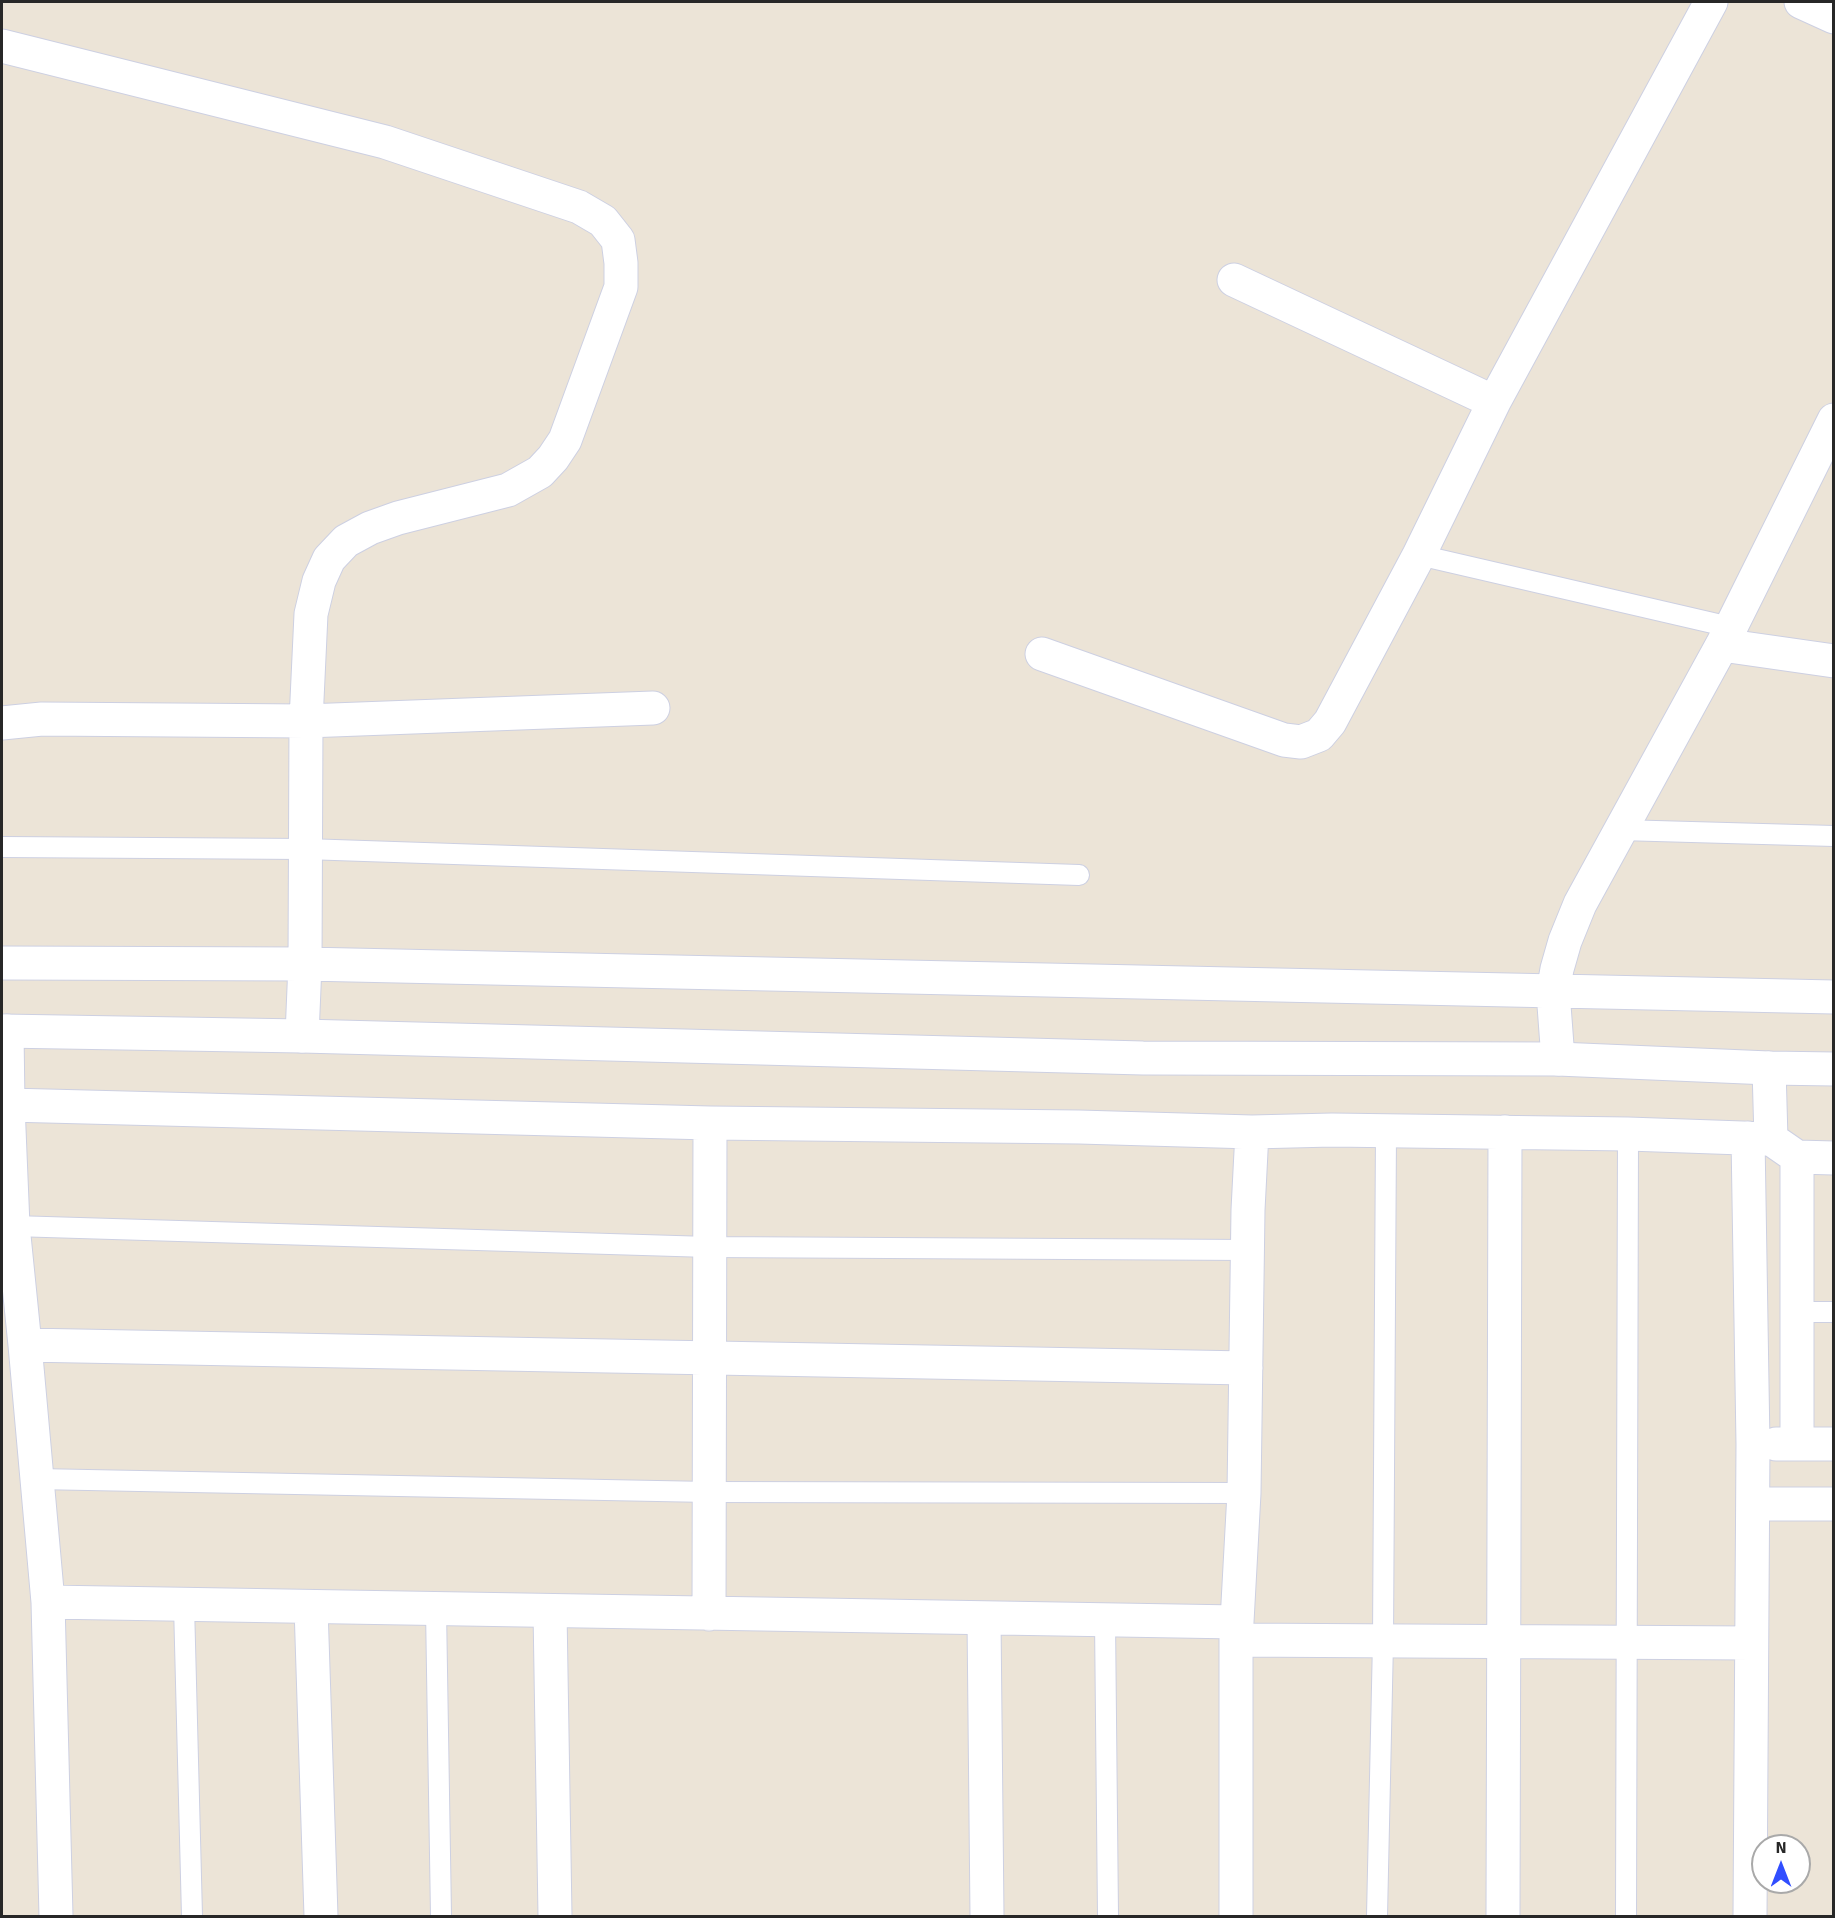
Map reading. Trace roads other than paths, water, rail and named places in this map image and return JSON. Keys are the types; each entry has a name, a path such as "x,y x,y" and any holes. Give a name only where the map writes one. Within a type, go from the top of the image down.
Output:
{"street":[{"path":"1042,654 1284,740 1301,742 1319,735 1330,722 1419,555 1494,402 1712,2"},
{"path":"1801,2 1833,18"},
{"path":"2,46 385,142 579,207 603,221 618,240 621,287 565,440 540,472 508,490 398,518 370,528 346,541 329,559 319,581 311,614 306,721 305,964 302,1036"},
{"path":"1234,280 1494,402"},
{"path":"1558,1059 1553,992 1565,941 1580,904 1726,636 1833,420"},
{"path":"1726,636 1833,661"},
{"path":"2,723 42,719 306,721 653,708"},
{"path":"2,963 305,964 1833,997"},
{"path":"56,1917 48,1602 13,1226 5,1105 4,1031 302,1036 1131,1058 1558,1059 1833,1069"},
{"path":"1750,1917 1753,1444 1772,1145 1769,1068"},
{"path":"5,1105 710,1123 1068,1127 1252,1132 1332,1130 1628,1134 1772,1145 1833,1158"},
{"path":"709,1614 710,1123"},
{"path":"1236,1917 1236,1631 1244,1493 1252,1132"},
{"path":"1503,1917 1505,1132"},
{"path":"1772,1145 1798,1312 1797,1444"},
{"path":"25,1346 1246,1368"},
{"path":"1753,1444 1833,1444"},
{"path":"1753,1504 1833,1504"},
{"path":"48,1602 1105,1620 1383,1641 1751,1643"},
{"path":"311,1607 321,1917"},
{"path":"550,1611 555,1917"},
{"path":"984,1618 987,1917"}],"lane":[{"path":"1419,555 1726,636"},
{"path":"1620,830 1833,836"},
{"path":"2,847 305,849 1079,875"},
{"path":"1377,1917 1383,1641 1386,1131"},
{"path":"1626,1917 1628,1134"},
{"path":"13,1226 709,1247 1248,1250"},
{"path":"1798,1312 1833,1312"},
{"path":"36,1479 709,1492 1244,1493"},
{"path":"184,1605 192,1917"},
{"path":"436,1609 441,1917"},
{"path":"1105,1620 1108,1917"}]}
